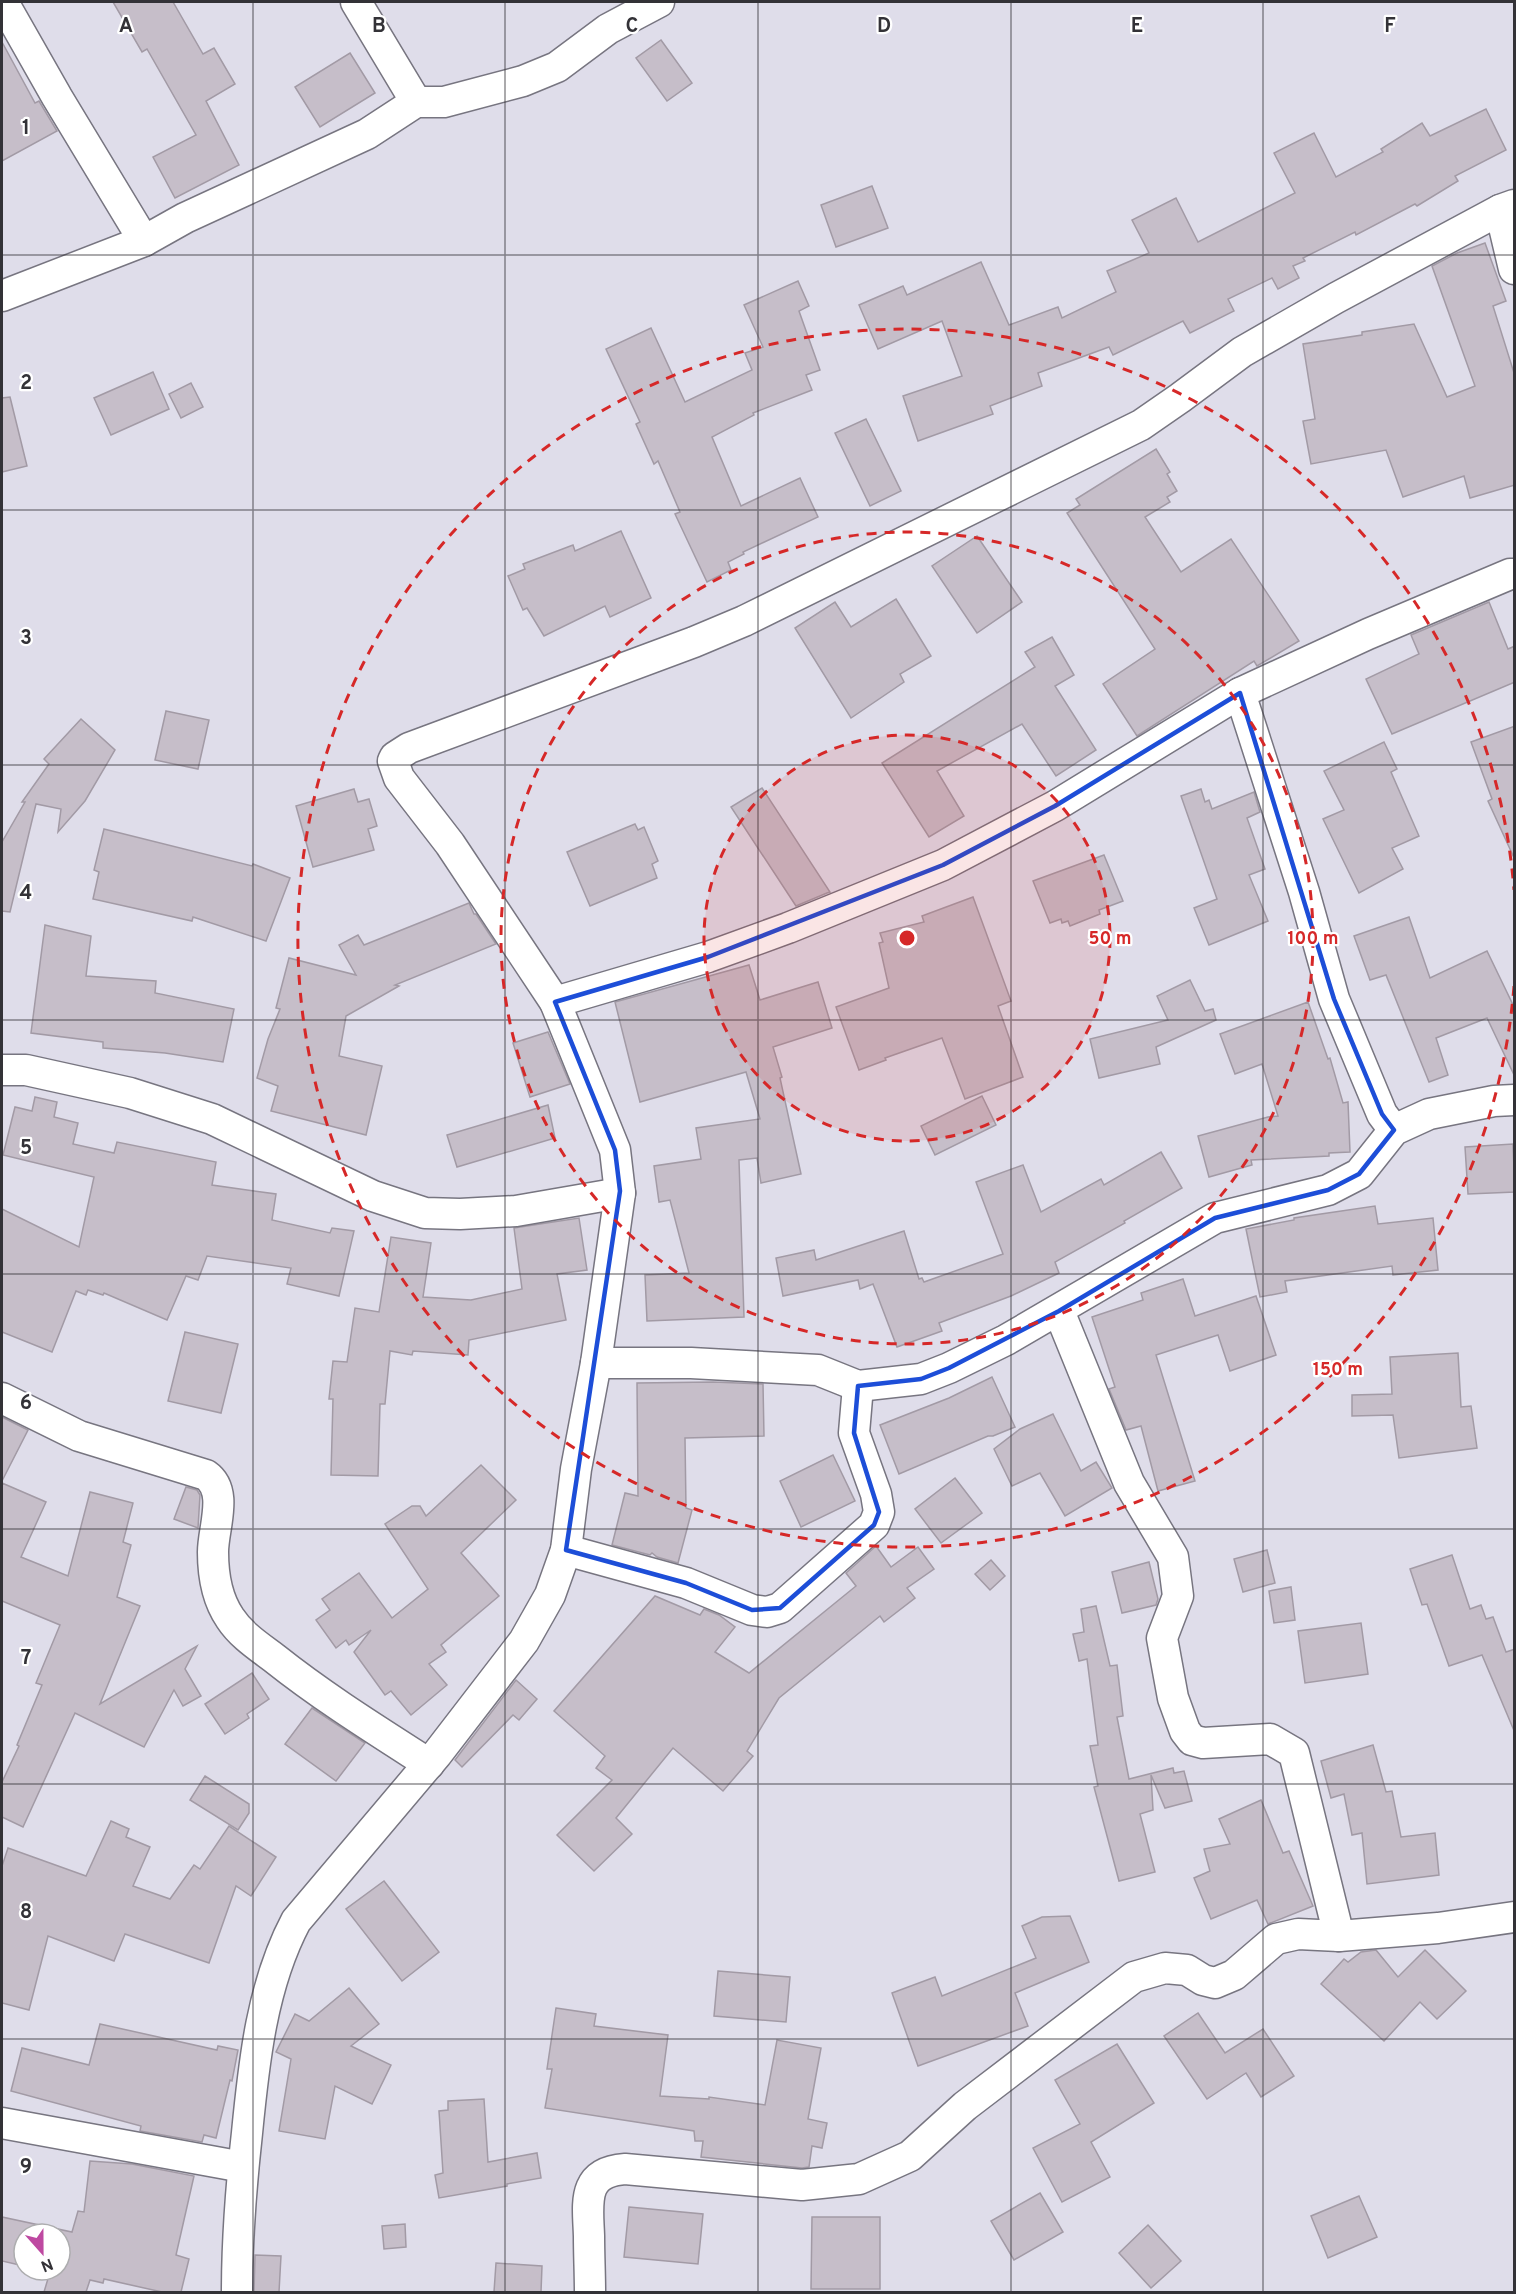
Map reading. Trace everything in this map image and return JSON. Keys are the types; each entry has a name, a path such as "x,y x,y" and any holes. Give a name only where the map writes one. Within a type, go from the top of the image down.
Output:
{"street":[{"path":"3,2 144,241"},
{"path":"356,2 416,102"},
{"path":"2,296 144,241 185,219 367,134 416,102 444,102 531,78 557,67 608,29 659,2"},
{"path":"237,2292 237,2226 258,2042 267,2000 285,1941 296,1920 429,1764 525,1641 550,1594 566,1550 576,1469 596,1363 620,1193 615,1150 555,1002 450,844 399,778 393,761 394,757 409,748 744,621 1141,425 1242,352 1336,298 1507,208 1515,269"},
{"path":"555,1002 708,957 788,928 943,865 1056,806 1240,693 1368,634 1510,574 1515,574"},
{"path":"1240,693 1304,892 1334,999 1383,1114 1394,1130"},
{"path":"2,1070 26,1070 130,1093 212,1119 373,1196 424,1213 516,1211 620,1193"},
{"path":"596,1363 692,1363 818,1370 858,1386 921,1379 987,1350 1059,1311 1215,1218 1328,1190 1359,1174 1394,1130 1429,1114 1494,1101 1515,1100"},
{"path":"1059,1311 1128,1483 1173,1557 1178,1596 1162,1638 1173,1698 1185,1731 1192,1740 1203,1743 1270,1739 1294,1753 1339,1936"},
{"path":"566,1550 686,1583 752,1610 767,1612 780,1608 874,1525 879,1512 876,1494 854,1433 858,1386"},
{"path":"2,1398 79,1436 206,1475 212,1479 216,1485 218,1499 213,1550 214,1576 221,1600 230,1618 245,1635 311,1688 429,1764"},
{"path":"590,2292 587,2201 595,2183 606,2173 625,2169 802,2185 859,2179 910,2156 965,2106 1134,1977 1165,1968 1187,1970 1203,1980 1215,1983 1234,1975 1276,1940 1298,1934 1339,1936 1438,1928 1515,1917"},
{"path":"2,2123 243,2167"}],"highlighted area":[{"path":"1240,693 1334,999 1382,1114 1394,1130 1359,1174 1328,1190 1215,1218 1059,1311 949,1368 921,1379 858,1386 854,1433 879,1512 874,1525 780,1608 752,1610 686,1583 566,1550 620,1191 615,1150 555,1002 708,957 943,865 1055,806"}],"building":[{"path":"113,2 173,2 203,54 214,48 235,84 206,101 239,165 175,198 153,157 196,135 147,49 142,52"},
{"path":"661,40 692,83 667,101 636,58"},
{"path":"2,42 35,103 39,101 57,131 2,161"},
{"path":"350,53 375,93 320,127 295,87"},
{"path":"1486,109 1506,150 1455,176 1458,181 1417,206 1415,204 1356,235 1355,232 1303,258 1305,261 1293,266 1299,278 1278,289 1272,278 1228,299 1234,311 1190,333 1183,321 1113,355 1109,347 1038,373 1042,386 990,406 993,414 918,441 903,396 962,376 942,321 878,349 859,305 903,286 907,295 981,262 1009,325 1058,307 1062,318 1116,292 1107,271 1149,253 1132,220 1176,198 1198,242 1295,193 1274,153 1314,133 1336,177 1383,152 1381,149 1422,123 1430,136"},
{"path":"872,186 888,228 836,247 821,205"},
{"path":"1485,243 1506,301 1493,306 1515,376 1515,485 1470,498 1464,476 1403,497 1386,450 1311,464 1303,421 1315,419 1303,344 1414,324 1447,397 1475,386 1432,266 1457,253"},
{"path":"798,281 809,306 799,311 820,370 806,375 812,390 753,413 754,415 712,437 741,506 800,478 818,517 743,552 744,554 728,562 731,570 707,582 675,514 680,512 658,461 654,464 636,424 640,422 606,349 651,328 685,402 752,370 745,353 763,347 744,305"},
{"path":"153,372 169,409 111,435 94,398"},
{"path":"191,383 203,407 181,418 169,394"},
{"path":"10,397 27,466 2,472 2,398"},
{"path":"866,419 901,491 870,506 835,433"},
{"path":"1156,449 1170,472 1167,474 1177,491 1167,497 1170,502 1145,517 1181,572 1231,539 1299,641 1257,666 1254,661 1137,736 1103,684 1155,649 1067,513 1080,505 1076,499"},
{"path":"621,531 651,598 610,617 605,606 544,636 527,608 523,610 508,576 525,569 523,564 573,545 575,551"},
{"path":"977,536 1022,602 977,633 932,566"},
{"path":"896,599 931,656 900,674 904,682 851,718 795,628 835,602 851,627"},
{"path":"1489,602 1508,649 1515,646 1515,682 1392,734 1366,679 1419,654 1411,635"},
{"path":"1052,637 1074,675 1055,686 1096,750 1056,776 1022,724 937,771 964,816 929,837 882,763 1035,667 1025,652"},
{"path":"166,711 209,720 198,769 155,760"},
{"path":"81,719 115,750 85,801 58,832 61,809 36,804 10,912 2,911 2,842 25,802 22,802 49,764 44,759"},
{"path":"1515,726 1515,860 1488,801 1492,799 1471,742"},
{"path":"1384,742 1397,769 1391,772 1419,836 1392,848 1403,869 1359,893 1323,819 1344,810 1324,771"},
{"path":"762,788 830,892 796,906 731,807"},
{"path":"354,789 358,802 369,799 377,826 368,829 374,850 313,867 296,806"},
{"path":"1201,789 1205,802 1209,800 1212,809 1254,792 1260,812 1247,818 1265,869 1249,875 1268,921 1209,945 1194,908 1217,899 1181,796"},
{"path":"635,824 638,830 644,827 658,861 652,864 657,878 590,906 567,852"},
{"path":"104,829 252,866 253,864 290,878 266,941 193,917 192,921 93,899 99,872 94,870"},
{"path":"1104,855 1123,901 1099,910 1100,914 1070,926 1068,921 1062,923 1061,919 1050,923 1033,881"},
{"path":"973,897 1011,1001 998,1006 1023,1077 965,1099 942,1038 885,1058 886,1060 859,1070 836,1007 889,988 879,943 883,942 880,933 924,922 922,916"},
{"path":"469,903 474,914 496,944 395,985 399,986 346,1016 339,1056 382,1066 366,1135 271,1111 278,1086 257,1078 268,1039 280,1009 276,1008 289,958 356,975 339,945 358,935 364,945"},
{"path":"1409,917 1430,978 1487,951 1515,1009 1515,1077 1487,1018 1436,1038 1448,1075 1429,1082 1386,975 1370,980 1354,936"},
{"path":"45,925 91,936 86,976 156,981 155,993 234,1009 223,1062 165,1053 103,1048 103,1042 31,1033"},
{"path":"749,965 760,1000 818,982 832,1028 773,1047 782,1077 780,1078 801,1174 761,1183 757,1158 739,1160 744,1317 647,1321 645,1275 689,1273 670,1200 659,1202 654,1166 701,1159 696,1128 760,1119 746,1072 640,1102 615,1002"},
{"path":"1190,980 1205,1011 1213,1009 1216,1020 1156,1047 1160,1064 1099,1078 1090,1039 1168,1020 1157,996"},
{"path":"1308,1002 1328,1059 1330,1058 1343,1103 1348,1102 1350,1152 1329,1153 1329,1156 1251,1160 1252,1165 1209,1177 1198,1136 1278,1116 1262,1064 1235,1074 1220,1034"},
{"path":"548,1032 570,1084 530,1097 513,1043"},
{"path":"982,1096 996,1125 935,1155 921,1126"},
{"path":"35,1097 57,1102 54,1117 78,1123 73,1144 114,1153 117,1142 216,1162 212,1185 276,1194 272,1220 330,1233 332,1228 354,1231 339,1296 287,1284 291,1268 207,1256 198,1280 186,1276 167,1320 104,1293 103,1295 88,1290 86,1295 76,1291 52,1352 2,1332 2,1209 79,1247 94,1177 3,1155 15,1107 32,1111"},
{"path":"548,1105 555,1138 457,1167 447,1135"},
{"path":"1513,1144 1515,1192 1468,1194 1465,1147"},
{"path":"1161,1152 1182,1188 1055,1262 1059,1273 1011,1296 939,1323 942,1331 897,1347 873,1284 860,1289 858,1280 783,1296 776,1258 814,1250 816,1260 904,1231 919,1279 922,1278 924,1282 1003,1254 976,1182 1023,1165 1041,1212 1101,1179 1104,1185"},
{"path":"1375,1206 1378,1224 1433,1218 1438,1270 1393,1275 1392,1266 1285,1281 1287,1292 1260,1297 1246,1229 1294,1220 1294,1218"},
{"path":"579,1218 587,1270 557,1274 566,1320 469,1340 468,1355 413,1351 412,1355 390,1351 385,1404 380,1404 378,1476 331,1475 333,1399 329,1399 333,1361 347,1362 355,1308 379,1312 391,1237 431,1243 423,1297 471,1300 522,1289 514,1228"},
{"path":"1183,1279 1195,1316 1256,1296 1276,1355 1230,1371 1218,1335 1156,1355 1195,1481 1158,1491 1141,1426 1126,1430 1109,1389 1115,1387 1092,1317 1143,1300 1141,1293"},
{"path":"185,1332 238,1344 221,1413 168,1401"},
{"path":"1458,1353 1461,1407 1471,1406 1477,1448 1399,1458 1393,1415 1352,1416 1352,1395 1392,1394 1390,1357"},
{"path":"992,1377 1015,1427 899,1474 880,1425 949,1398"},
{"path":"637,1383 763,1384 764,1436 685,1438 686,1508 692,1510 678,1563 657,1557 652,1553 650,1555 612,1545 625,1493 638,1496"},
{"path":"1053,1414 1081,1471 1096,1462 1112,1488 1065,1516 1040,1473 1012,1486 994,1449 1020,1429"},
{"path":"2,1417 28,1430 2,1481"},
{"path":"833,1455 855,1501 801,1527 780,1481"},
{"path":"481,1465 516,1500 461,1553 499,1596 441,1645 446,1652 429,1664 447,1685 411,1715 391,1691 385,1695 354,1652 371,1630 349,1645 346,1640 336,1648 316,1620 330,1610 322,1599 359,1573 392,1618 428,1589 385,1524 412,1506 420,1506 426,1516"},
{"path":"955,1478 982,1513 941,1543 915,1509"},
{"path":"2,1483 46,1502 21,1557 68,1576 90,1492 133,1503 123,1542 131,1545 117,1597 140,1606 100,1704 197,1646 185,1669 201,1696 183,1706 174,1690 144,1747 75,1713 23,1827 2,1817 2,1782 19,1746 17,1745 42,1685 36,1683 60,1625 2,1601"},
{"path":"186,1487 197,1490 200,1495 198,1528 174,1519"},
{"path":"876,1546 891,1567 918,1547 934,1569 907,1588 915,1598 884,1622 880,1616 779,1698 747,1751 753,1756 723,1791 673,1748 616,1818 632,1834 594,1871 557,1835 612,1780 596,1768 605,1756 554,1711 655,1596 700,1615 704,1609 719,1615 735,1627 715,1652 749,1673 856,1586 846,1573"},
{"path":"1267,1550 1275,1583 1243,1592 1234,1559"},
{"path":"1452,1555 1470,1609 1481,1605 1486,1619 1493,1617 1506,1652 1515,1649 1515,1733 1482,1655 1449,1666 1427,1604 1422,1605 1410,1569"},
{"path":"991,1560 1005,1576 990,1590 975,1574"},
{"path":"1149,1562 1158,1599 1156,1605 1122,1613 1112,1572"},
{"path":"1291,1587 1295,1620 1274,1623 1269,1591"},
{"path":"1096,1606 1110,1666 1117,1665 1123,1716 1117,1717 1129,1779 1173,1768 1174,1773 1184,1771 1192,1801 1165,1808 1151,1775 1153,1810 1140,1814 1155,1872 1119,1881 1094,1787 1098,1786 1090,1746 1098,1745 1087,1659 1079,1661 1073,1634 1084,1632 1081,1609"},
{"path":"1361,1623 1368,1674 1305,1683 1298,1631"},
{"path":"252,1673 269,1699 247,1714 249,1718 225,1734 205,1704"},
{"path":"516,1680 537,1699 519,1720 513,1715 462,1767 455,1760"},
{"path":"312,1708 365,1743 336,1781 285,1744"},
{"path":"1373,1745 1386,1792 1392,1791 1401,1837 1435,1833 1439,1875 1367,1884 1362,1833 1352,1835 1344,1794 1331,1798 1321,1761"},
{"path":"205,1776 249,1804 249,1813 238,1830 190,1800"},
{"path":"1261,1800 1283,1853 1289,1851 1313,1906 1268,1924 1257,1900 1211,1919 1194,1878 1210,1871 1204,1849 1230,1844 1219,1819"},
{"path":"111,1821 129,1829 126,1837 150,1847 133,1886 170,1899 194,1865 200,1869 229,1826 276,1857 251,1896 236,1886 209,1963 125,1934 114,1961 48,1936 29,2010 2,2003 2,1866 8,1848 86,1876"},
{"path":"384,1881 439,1952 402,1981 346,1909"},
{"path":"1070,1916 1089,1962 1015,1993 1028,2026 918,2066 892,1993 935,1977 942,1996 1036,1958 1022,1926 1042,1917"},
{"path":"1376,1950 1398,1977 1425,1950 1466,1991 1437,2019 1420,2002 1384,2041 1321,1984 1344,1959 1348,1962 1361,1952"},
{"path":"718,1971 790,1977 786,2022 714,2016"},
{"path":"349,1988 379,2024 351,2046 391,2065 372,2104 335,2086 325,2139 279,2131 291,2059 276,2052 295,2014 309,2021"},
{"path":"556,2008 596,2014 594,2026 668,2035 660,2096 709,2099 709,2097 765,2105 777,2040 821,2048 808,2119 827,2123 822,2148 812,2146 809,2167 802,2168 701,2157 703,2141 695,2141 694,2131 545,2108 552,2069 547,2069"},
{"path":"1198,2013 1225,2053 1263,2029 1294,2076 1261,2097 1246,2073 1207,2099 1164,2036"},
{"path":"100,2024 217,2050 218,2046 238,2050 216,2138 204,2135 202,2142 140,2131 141,2126 11,2091 22,2048 89,2065"},
{"path":"1117,2044 1154,2103 1091,2142 1110,2177 1062,2202 1033,2148 1080,2124 1055,2080"},
{"path":"484,2099 488,2162 537,2153 541,2178 439,2198 435,2175 443,2173 439,2111 448,2110 448,2101"},
{"path":"90,2161 132,2164 194,2176 176,2255 189,2259 181,2292 162,2292 104,2279 103,2283 90,2280 86,2292 44,2292 47,2282 72,2282 72,2232 78,2211 84,2212"},
{"path":"1040,2193 1063,2232 1014,2260 991,2221"},
{"path":"1359,2196 1377,2237 1328,2258 1311,2216"},
{"path":"629,2207 703,2214 698,2264 624,2257"},
{"path":"2,2217 25,2222 12,2222 12,2263 2,2261"},
{"path":"812,2217 880,2217 880,2289 811,2289"},
{"path":"405,2224 406,2247 384,2249 382,2226"},
{"path":"1148,2225 1181,2261 1151,2288 1119,2253"},
{"path":"255,2255 281,2256 279,2292 254,2292"},
{"path":"496,2263 542,2266 541,2292 494,2292"}]}
